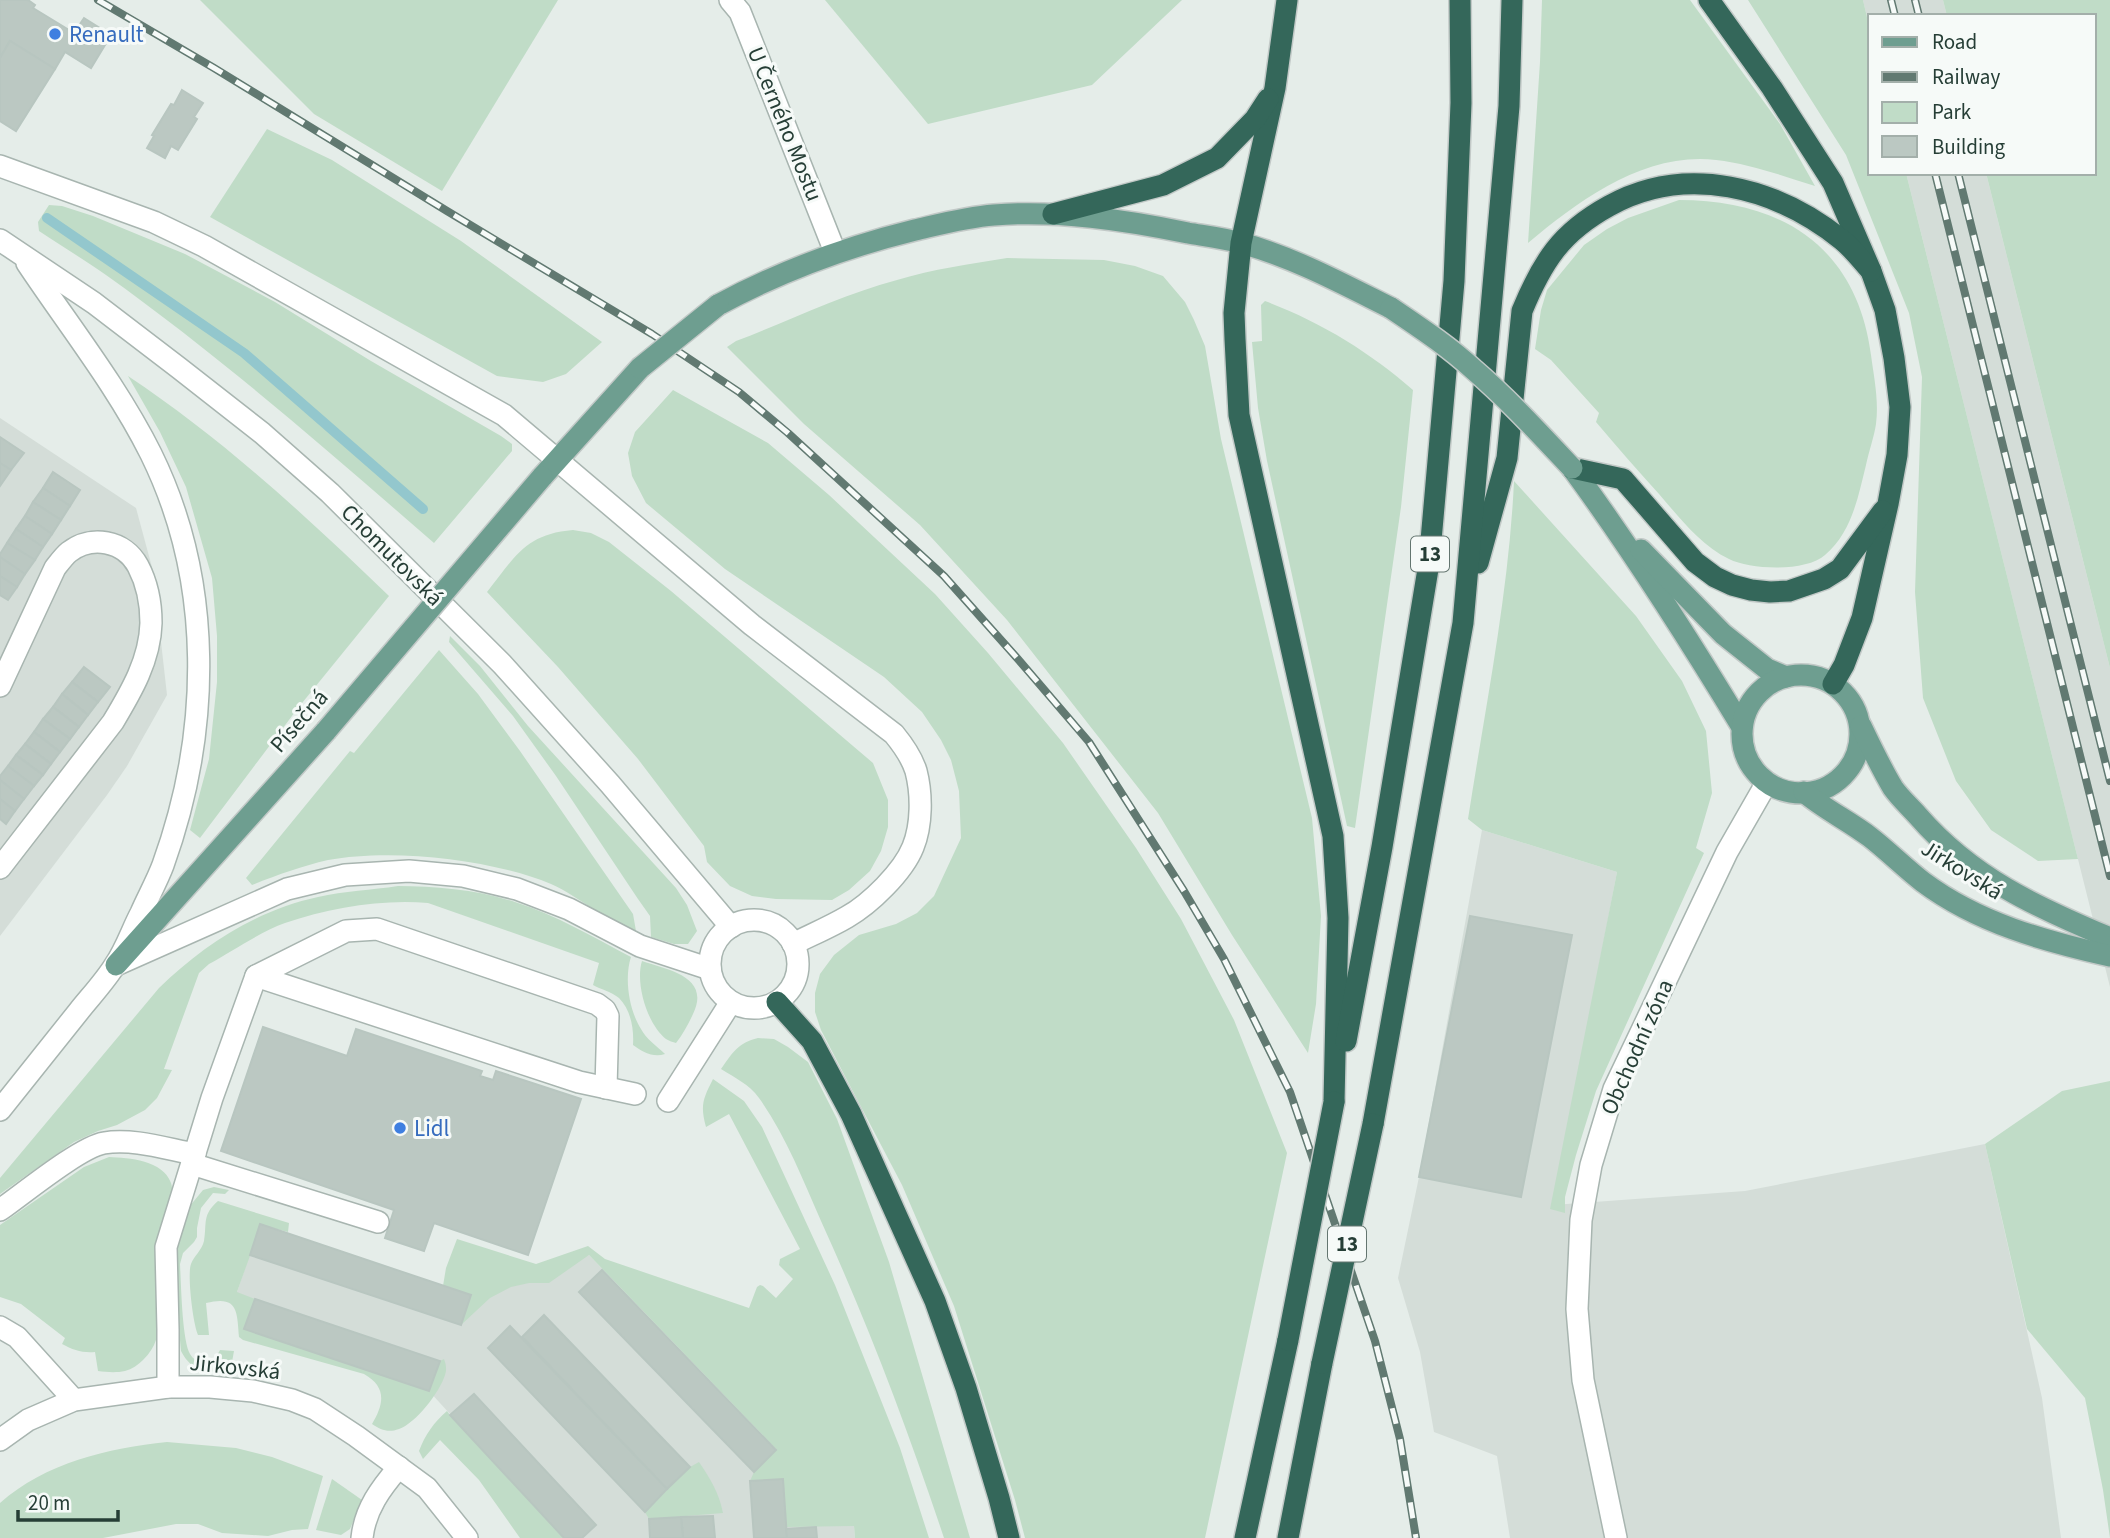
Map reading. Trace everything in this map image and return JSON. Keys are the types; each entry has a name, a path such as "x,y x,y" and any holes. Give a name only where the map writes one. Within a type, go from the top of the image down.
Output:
{"highway":[{"path":"1287,0 1275,88 1241,243 1234,313 1238,415 1333,836 1338,918 1334,1101"},
{"name":"13","path":"1245,1538 1288,1340 1382,847 1429,563 1454,281 1461,103 1460,0"},
{"name":"13","path":"1288,1538 1373,1124 1463,623 1508,120 1512,0"},
{"path":"1709,0 1772,88 1832,183 1871,271 1885,310 1894,358 1900,407 1897,455 1888,504 1862,618 1844,665 1833,684"},
{"path":"1054,214 1163,186 1217,158 1255,119 1275,88"},
{"path":"1463,623 1507,457 1522,311 1543,267 1574,231 1596,213 1647,190 1674,184 1731,186 1760,194 1818,222 1844,242 1871,271"},
{"path":"1572,467 1623,479 1695,562 1715,577 1751,590 1789,591 1824,579 1840,569 1888,504"},
{"path":"777,1002 811,1041 851,1114 935,1301 966,1388 1009,1538"}],"main road":[{"name":"Písečná","path":"116,965 326,731 542,477 640,368 718,305 759,283 835,252 946,222 993,215 1054,214 1147,224 1241,243 1308,267 1391,308 1425,331 1472,368 1525,417 1572,467 1605,513"},
{"path":"1605,513 1723,634 1767,669 1786,677"},
{"path":"1605,513 1700,657 1742,727"},
{"path":"1802,675 1833,684 1846,695 1855,708 1860,724 1861,740 1847,771 1835,782 1804,792 1778,790 1766,784 1754,773 1742,745 1742,727 1759,695 1786,677 1802,675"},
{"name":"Jirkovská","path":"1860,724 1895,791 1957,855 2007,890 2036,906 2110,938"},
{"name":"Jirkovská","path":"1804,792 1870,837 1924,883 1954,902 2024,934 2110,956"}],"street":[{"name":"U Černého Mostu","path":"730,0 740,12 835,252"},
{"path":"0,166 154,222 204,246 481,400 504,415 752,625 894,734 915,770 919,789 918,828 913,847 890,880 870,900 848,917 793,944"},
{"name":"Chomutovská","path":"0,240 94,303 179,368 262,433 330,493 502,664 611,784 732,927"},
{"path":"19,252 97,363 151,455 181,531 191,569 197,609 197,709 183,798 162,868 116,965"},
{"path":"0,685 55,568 68,553 82,544 100,541 122,549 137,564 147,590 151,622 148,650 139,674 113,722 0,868"},
{"name":"Obchodní zóna","path":"1616,1538 1583,1381 1577,1309 1581,1220 1591,1165 1614,1089 1727,852 1766,784"},
{"path":"116,965 287,890 345,875 409,871 463,876 517,889 569,909 640,946 710,969"},
{"path":"745,921 759,921 773,925 793,944 798,969 787,993 777,1002 766,1007 742,1007 731,1002 714,982 710,969 711,957 722,935 732,927 745,921"},
{"path":"168,1387 166,1247 212,1098 256,976 346,931 377,929 597,1004 608,1016 606,1088"},
{"name":"Písečná","path":"0,1110 116,965"},
{"path":"256,976 579,1082 635,1094"},
{"path":"667,1101 731,1002"},
{"path":"0,1210 84,1151 101,1143 119,1141 194,1159 378,1222"},
{"path":"0,1327 17,1337 74,1400"},
{"name":"Jirkovská","path":"0,1440 28,1420 74,1400 168,1387 253,1391 292,1400 315,1409 427,1488 467,1538"},
{"path":"362,1538 370,1507 399,1467"}],"shaded area":[{"path":"1863,0 1943,0 1946,14 1868,14 1868,21"},
{"path":"1907,175 1987,175 2110,668 2110,987"},
{"path":"0,418 136,508 153,571 167,695 127,766 107,795 0,936"},
{"path":"1482,830 1617,872 1553,1205 1745,1191 1985,1144 2042,1398 2061,1538 1510,1538 1497,1456 1434,1432 1420,1352 1398,1278"},
{"path":"260,1224 451,1288 535,1274 589,1255 776,1450 854,1526 855,1538 563,1538 429,1391 244,1329 237,1292"}],"green space":[{"path":"200,0 558,0 442,191 314,114"},
{"path":"825,0 1182,0 1092,85 928,124"},
{"path":"1542,0 1690,0 1780,124 1815,186 1716,160 1664,164 1614,182 1569,211 1528,243"},
{"path":"1748,0 1863,0 1868,21 1868,175 1907,175 2078,859 2038,861 1991,830 1956,781 1923,698 1915,592 1922,377 1909,313 1846,155"},
{"path":"1943,0 2110,0 2110,668 1987,175 2096,175 2096,14 1946,14"},
{"path":"267,129 332,160 461,241 602,342 566,374 543,382 497,376 210,217"},
{"path":"1679,200 1717,202 1751,209 1782,221 1809,237 1832,259 1850,286 1863,318 1876,389 1875,429 1857,501 1848,525 1834,546 1816,561 1792,567 1764,567 1739,563 1718,553 1682,521 1596,422 1599,413 1551,360 1535,349 1547,290 1584,245 1628,218"},
{"path":"49,205 62,206 93,216 185,254 275,302 501,436 512,444 512,451 434,543 273,405 191,339 106,275 39,231 38,222"},
{"path":"1007,258 1104,260 1135,266 1163,276 1185,302 1205,346 1221,439 1312,818 1321,916 1316,1004 1308,1053 1158,813 1007,620 920,525 804,424 727,347 736,341 876,286 938,270"},
{"path":"1265,301 1305,318 1343,339 1413,390 1401,507 1355,828 1347,826 1267,461 1258,408 1252,342 1262,341 1261,305"},
{"path":"128,376 231,452 389,596 298,708 200,838 190,830 209,759 217,682 217,636 212,578 186,487 160,432"},
{"path":"673,390 768,443 829,495 935,594 988,653 1063,743 1136,848 1181,919 1234,1020 1287,1153 1205,1538 1025,1538 954,1306 902,1185 821,1030 815,1012 815,993 820,974 834,955 859,935 896,924 917,913 934,896 961,838 959,791 951,760 922,712 884,677 725,569 646,503 632,476 628,453 635,432"},
{"path":"1514,481 1636,616 1682,681 1706,731 1712,793 1696,848 1704,853 1596,1091 1565,1197 1565,1213 1550,1209 1617,872 1482,830 1468,819 1502,608"},
{"path":"573,530 591,533 609,542 671,591 873,763 888,800 888,827 881,851 870,871 849,890 832,900 776,899 752,896 730,886 707,862 704,846 638,759 558,667 487,592 522,549 543,536"},
{"path":"450,636 480,666 528,726 676,888 687,905 697,931 688,944 674,944 651,937 650,916 556,776 513,716 449,642"},
{"path":"439,650 478,694 520,751 633,914 636,931 551,884 527,875 471,862 381,855 328,860 252,885 246,878 350,751 354,753"},
{"path":"398,886 487,894 515,902 560,920 631,957 628,984 633,1013 643,1033 665,1054 652,1055 633,1045 631,1020 623,1003 616,996 593,985 599,963 428,903 392,902 338,909 276,927 209,964 199,973 164,1069 172,1070 157,1098 145,1110 117,1125 74,1142 0,1194 0,1178 159,988 194,957 252,920 295,903 338,893"},
{"path":"642,961 684,977 692,983 696,991 697,1001 693,1014 676,1043 659,1032 648,1014 640,980"},
{"path":"758,1038 774,1039 808,1062 837,1119 889,1262 970,1538 944,1538 871,1338 793,1158 755,1093 721,1069 736,1049"},
{"path":"713,1079 744,1101 762,1127 835,1285 900,1448 929,1538 855,1538 854,1526 786,1527 750,1481 754,1472 776,1449 589,1255 549,1283 511,1287 490,1298 461,1325 470,1295 443,1286 446,1268 457,1239 536,1264 588,1246 605,1259 749,1308 760,1285 776,1298 793,1279 779,1265 780,1259 800,1249 729,1114 706,1127 704,1102"},
{"path":"2110,1081 2110,1538 2085,1398 2027,1329 1985,1144 2062,1091"},
{"path":"109,1157 144,1162 161,1169 167,1175 172,1190 156,1251 159,1308 157,1336 152,1349 143,1360 122,1372 98,1371 95,1352 78,1351 62,1344 65,1338 21,1304 0,1297 0,1225 84,1167"},
{"path":"214,1187 229,1190 225,1194 213,1193 201,1208 197,1237 183,1253 180,1264 182,1311 187,1347 192,1357 201,1362 208,1361 215,1359 220,1350 234,1351 230,1373 196,1367 181,1351 173,1264 175,1248 189,1207 203,1190"},
{"path":"218,1201 289,1223 288,1232 261,1225 237,1292 255,1299 245,1329 429,1391 440,1361 444,1359 446,1371 438,1390 412,1421 391,1431 372,1424 381,1403 377,1384 364,1374 243,1340 239,1337 238,1320 230,1303 206,1303 209,1335 198,1335 191,1300 190,1270 192,1261 204,1241 207,1215"},
{"path":"447,1411 564,1538 520,1538 479,1480 440,1440 423,1459 419,1451 424,1440 434,1424"},
{"path":"167,1442 236,1448 272,1457 323,1476 308,1529 268,1536 222,1533 198,1524 176,1524 103,1538 0,1538 0,1503 37,1477 100,1453"},
{"path":"699,1462 714,1486 723,1513 649,1519 645,1512 690,1467"},
{"path":"332,1479 362,1500 350,1529 341,1535 316,1530"}],"building":[{"name":"Renault","path":"0,0 28,0 35,5 33,8 74,33 84,18 111,35 91,68 65,52 55,69 10,41 0,58"},
{"path":"10,41 55,69 16,131 0,121 0,58"},
{"path":"182,90 203,103 194,117 197,119 178,150 171,146 165,158 147,148 154,136 152,135"},
{"path":"0,437 24,453 11,470 0,463"},
{"path":"0,463 11,470 0,486"},
{"path":"53,472 80,490 70,506 43,488"},
{"path":"43,488 70,506 61,520 33,502"},
{"path":"33,502 61,520 52,534 25,516"},
{"path":"25,516 52,534 43,547 16,529"},
{"path":"16,529 43,547 35,560 7,543"},
{"path":"7,543 35,560 25,574 0,557"},
{"path":"0,557 25,574 17,587 0,576"},
{"path":"0,576 17,587 8,600 0,595"},
{"path":"84,667 110,687 98,702 72,682"},
{"path":"72,682 98,702 88,715 62,694"},
{"path":"62,694 88,715 79,727 53,707"},
{"path":"53,707 79,727 70,739 43,719"},
{"path":"43,719 70,739 60,752 34,732"},
{"path":"34,732 60,752 51,764 25,744"},
{"path":"25,744 51,764 43,775 16,755"},
{"path":"16,755 43,775 34,786 8,766"},
{"path":"8,766 34,786 24,799 0,780"},
{"path":"0,780 24,799 15,811 0,799"},
{"path":"0,799 15,811 6,824 0,819"},
{"path":"1470,916 1572,935 1521,1197 1419,1177"},
{"name":"Lidl","path":"263,1027 347,1056 356,1029 482,1071 480,1076 493,1080 496,1071 581,1099 528,1255 434,1223 424,1251 385,1238 394,1210 221,1151"},
{"path":"260,1224 471,1295 461,1325 250,1255"},
{"path":"602,1270 776,1450 754,1472 579,1292"},
{"path":"255,1299 440,1361 429,1391 244,1329"},
{"path":"544,1315 690,1467 667,1489 522,1337"},
{"path":"510,1326 667,1489 645,1512 488,1348"},
{"path":"474,1394 596,1525 582,1538 564,1538 450,1415"},
{"path":"783,1479 787,1538 754,1538 750,1481"},
{"path":"713,1516 715,1538 683,1538 681,1517"},
{"path":"681,1517 683,1538 650,1538 649,1519"},
{"path":"816,1527 817,1538 787,1538 786,1529"}],"waterway":[{"path":"47,218 244,353 423,509"}],"railway":[{"path":"98,0 652,334 739,392 788,433 944,576 1089,742 1224,959 1290,1092 1375,1341 1400,1439 1416,1538"},
{"path":"1891,0 1894,14"},
{"path":"1915,0 1918,14"},
{"path":"1935,175 2110,876"},
{"path":"1958,175 2110,781"}],"place":[{"name":"Renault","path":"55,34"},
{"name":"Lidl","path":"400,1128"}]}
